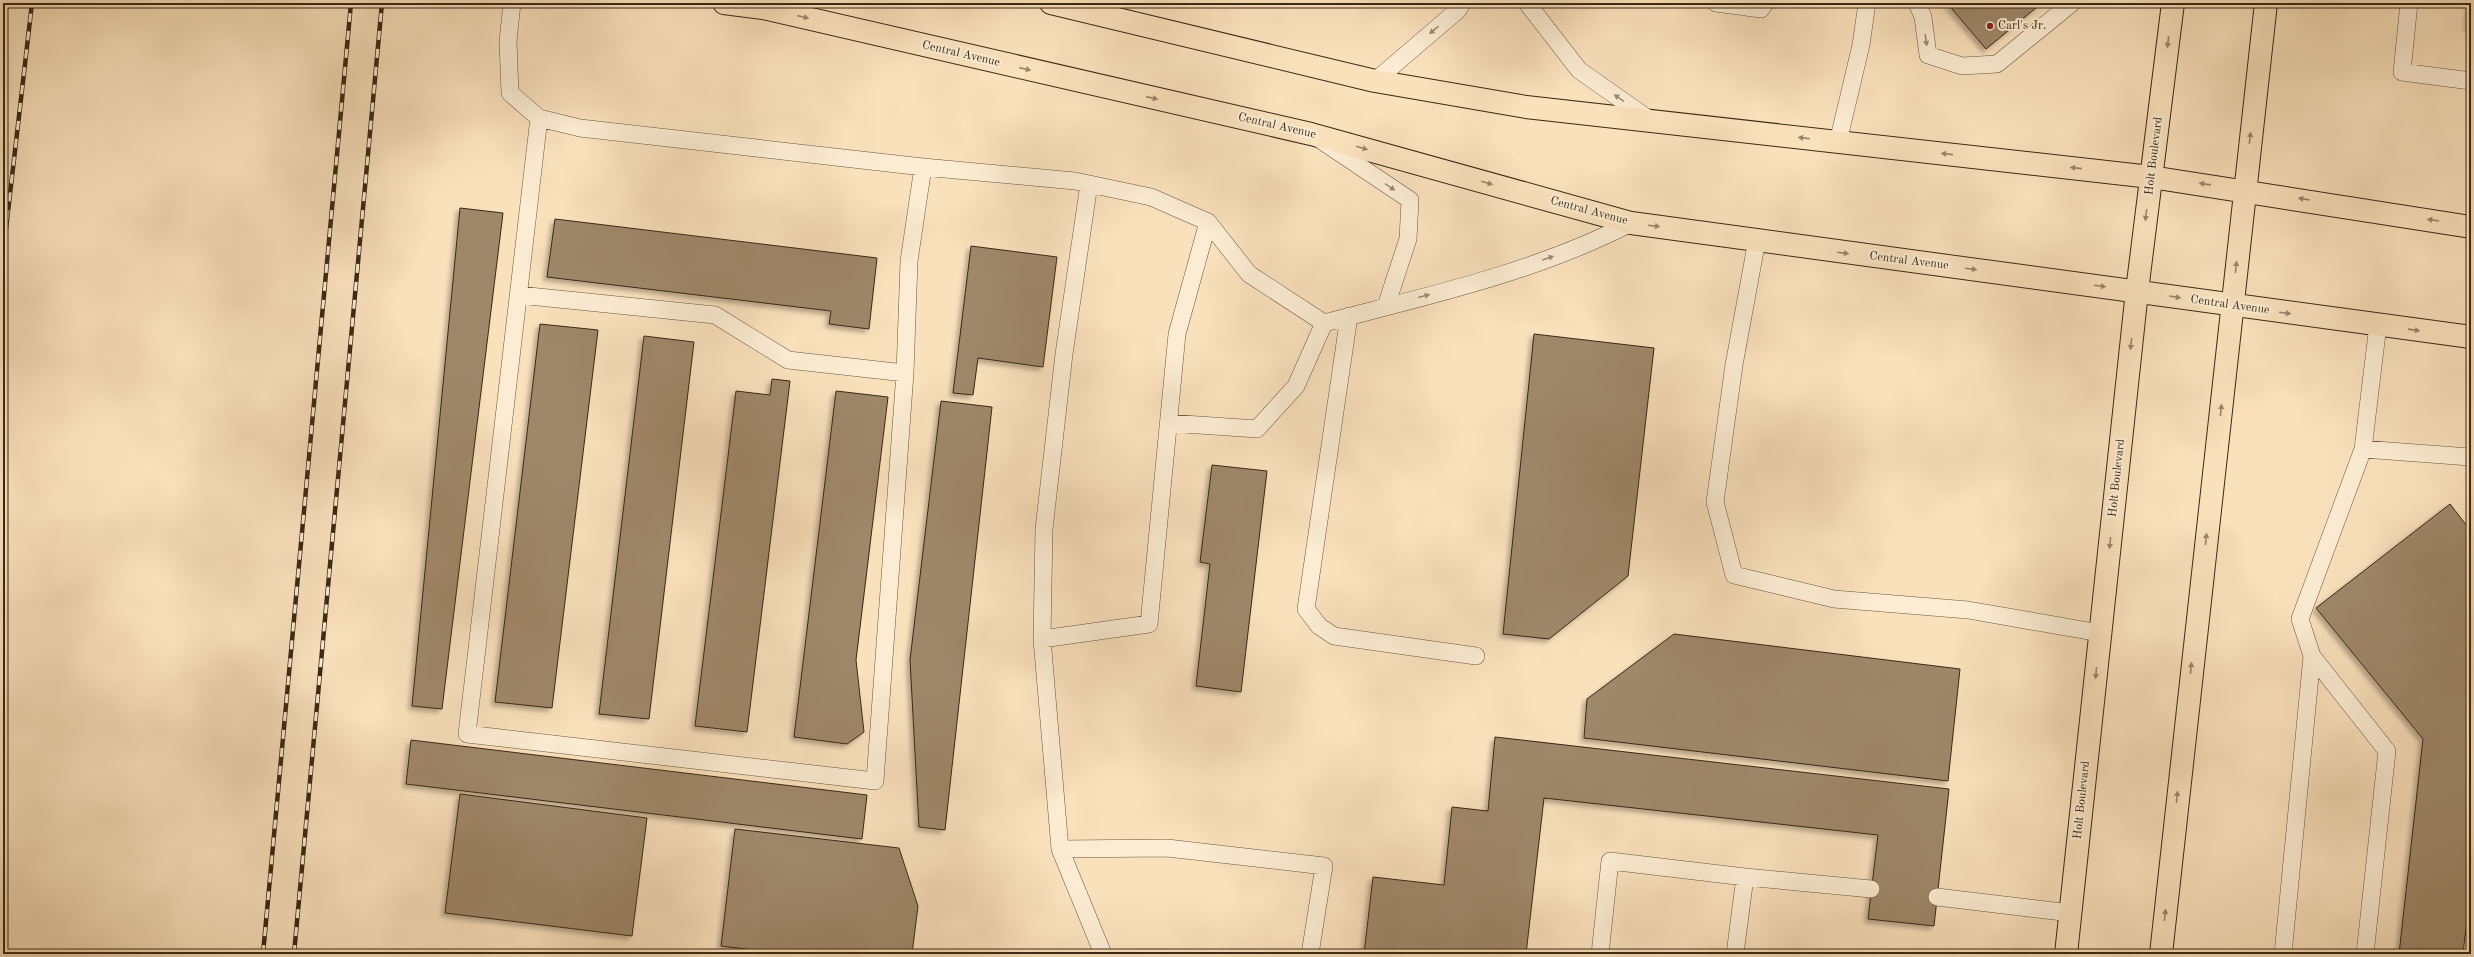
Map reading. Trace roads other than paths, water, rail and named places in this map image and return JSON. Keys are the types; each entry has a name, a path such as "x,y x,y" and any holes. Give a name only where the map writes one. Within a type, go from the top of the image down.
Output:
{"main road":[{"name":"Central Avenue","path":"724,3 763,8 1311,134 1631,223 2137,291 2232,306 2471,337"},
{"path":"1051,3 1374,81 1526,107 2152,177 2244,190 2471,227"},
{"name":"Holt Boulevard","path":"2066,954 2137,291 2173,3"},
{"path":"2161,954 2244,190 2266,3"}],"lane":[{"path":"512,3 508,41 510,93 539,118 580,128 1088,184 1151,197 1208,222 1249,274 1324,323 1487,279 1596,241 1631,223"},
{"path":"1374,81 1458,10 1462,3"},
{"path":"1527,3 1579,70 1650,120"},
{"path":"1716,3 1761,9 1765,3"},
{"path":"1838,142 1861,45 1868,3"},
{"path":"1916,3 1923,17 1928,55 1962,66 1997,64 2072,3"},
{"path":"2409,3 2402,72 2471,81"},
{"path":"539,118 467,734 875,781 905,373 909,261 923,167"},
{"path":"1311,134 1410,200 1408,239 1386,306"},
{"path":"1088,184 1064,354 1044,529 1042,639 1060,849 1103,954"},
{"path":"1042,639 1150,624 1177,334 1208,222"},
{"path":"1757,240 1734,365 1715,502 1734,575 1834,599 1968,610 2100,633"},
{"path":"519,295 715,316 788,360 905,373"},
{"path":"1349,316 1306,609 1319,626 1334,636 1476,656"},
{"path":"1169,423 1257,429 1296,386 1324,323"},
{"path":"2365,954 2387,751 2312,656 2300,619 2363,449 2378,325"},
{"path":"2363,449 2471,457"},
{"path":"2284,954 2312,656"},
{"path":"1060,849 1167,848 1324,866 1310,954"},
{"path":"1600,954 1610,861 1745,877 1871,889"},
{"path":"1735,954 1745,877"},
{"path":"1936,897 2071,913"}],"railway":[{"path":"3,255 32,3"},
{"path":"263,954 351,3"},
{"path":"294,954 382,3"}],"place":[{"name":"Carl's Jr.","path":"1990,26"}]}
